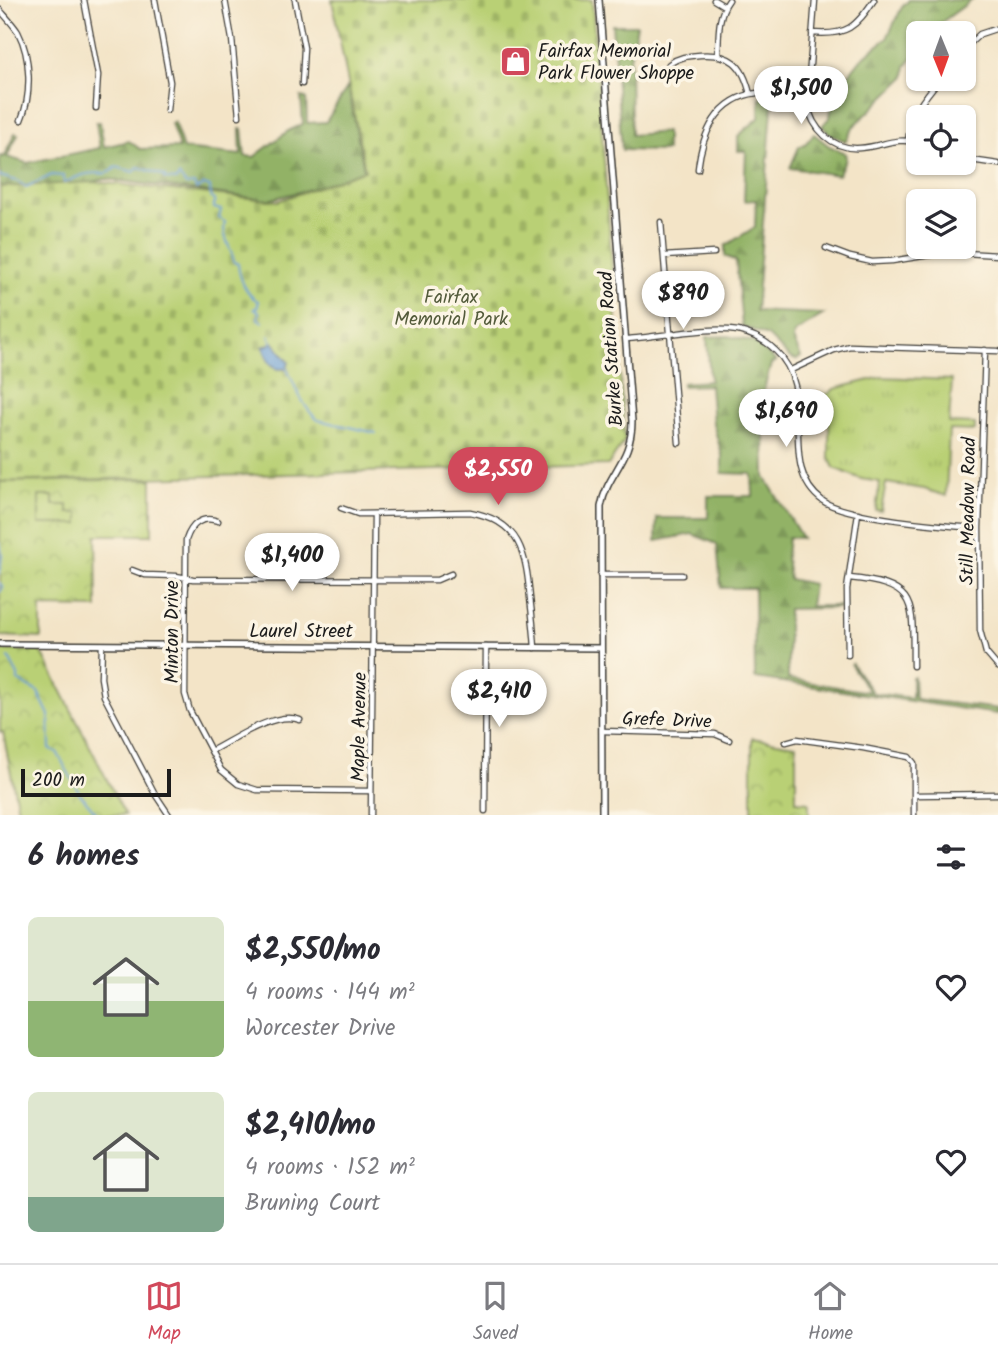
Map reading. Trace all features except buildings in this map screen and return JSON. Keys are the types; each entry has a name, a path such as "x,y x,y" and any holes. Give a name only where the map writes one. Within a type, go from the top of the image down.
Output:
{"street":[{"path":"84,0 98,75 96,108"},
{"path":"155,0 170,82 167,110"},
{"path":"225,0 232,39 239,116"},
{"path":"295,0 304,48 302,84"},
{"name":"Burke Station Road","path":"599,0 632,436 628,451 608,485 602,503 601,815"},
{"path":"714,0 724,6"},
{"path":"718,55 719,25 724,6 729,0"},
{"path":"815,0 807,95 808,109 814,123 824,136 837,144 859,148 887,141 906,141"},
{"path":"812,33 833,34 846,30 858,22 874,0"},
{"path":"0,10 20,37 29,80 29,99 21,120"},
{"path":"976,38 998,28"},
{"path":"669,64 685,56 718,55 730,59 741,69 750,93"},
{"path":"919,105 930,91"},
{"path":"698,169 702,141 712,121 728,105 750,93 807,95"},
{"path":"976,161 998,164"},
{"path":"661,222 679,443"},
{"path":"827,248 872,262 948,251 998,255"},
{"path":"664,257 714,253"},
{"path":"626,339 724,330 746,333 770,345 791,370 798,396 800,463 804,479 825,503 858,513 979,528"},
{"path":"791,370 834,350 850,346 998,351"},
{"name":"Still Meadow Road","path":"985,350 979,528 981,638 986,653 998,667"},
{"path":"341,508 358,514 470,512 484,515 505,527 518,541 526,559 535,646"},
{"path":"848,655 846,603 858,513"},
{"name":"Maple Avenue","path":"371,815 374,514"},
{"name":"Minton Drive","path":"218,521 209,518 201,520 188,533 185,547 186,700 211,751 225,775 250,789 371,791"},
{"path":"132,570 145,575 185,578 437,580 451,574"},
{"path":"600,575 682,575"},
{"path":"849,578 888,584 905,598 912,613 913,666"},
{"name":"Laurel Street","path":"0,644 601,648"},
{"path":"102,645 101,678 104,696 155,794 169,815"},
{"path":"485,811 486,647"},
{"path":"211,751 271,721 285,717 300,720"},
{"name":"Grefe Drive","path":"602,731 715,734 729,740"},
{"path":"786,742 797,739 904,754 911,758 914,764 914,815"},
{"path":"915,796 998,794"}],"green space":[{"name":"Fairfax Memorial Park","path":"332,0 592,0 625,440 608,465 0,482 0,187 95,182 278,201 365,170"},
{"path":"909,0 972,0 943,21 906,21 905,77 853,127 846,141 831,135 822,126 830,117 833,95 861,59 887,38 902,7"},
{"path":"612,25 637,25 630,58 631,135 666,132 666,151 622,150"},
{"path":"348,86 365,175 268,200 106,179 25,196 0,189 0,156 4,157 15,133 18,134 7,157 27,163 100,148 96,122 100,122 104,147 129,141 140,149 179,148 171,123 174,122 183,149 241,155 242,129 245,156 254,157 288,131 303,124 301,97 306,98 307,123 326,122"},
{"path":"760,97 773,97 756,311 824,314 794,333 793,339 801,357 796,360 790,358 768,336 742,326 736,261 725,256 725,246 755,227 756,200 744,201 746,151 738,151 738,136 759,118"},
{"path":"814,134 829,146 845,153 846,159 838,175 790,168 799,147"},
{"path":"728,336 754,342 776,361 771,364 763,393 765,477 802,538 788,537 786,557 789,579 813,584 810,606 839,606 788,609 788,679 869,692 852,664 873,693 912,698 914,677 915,699 998,709 998,714 755,678 754,588 721,588 717,544 692,534 656,541 657,518 708,518 708,496 753,496 752,474 722,473 722,455 713,423 710,385 682,386 682,383 710,381 707,337"},
{"path":"882,377 952,380 949,423 975,424 975,431 949,430 946,496 924,489 886,483 881,511 876,510 880,482 861,479 834,468 829,457 829,399 801,398 801,395 829,394 834,389"},
{"path":"152,479 152,535 96,535 97,608 41,607 41,638 0,636 0,482"},
{"path":"39,496 53,496 53,505 68,505 68,513 79,513 79,524 39,524"},
{"path":"0,650 41,651 125,815 19,815 3,732 0,732"},
{"path":"752,738 796,745 796,801 809,802 809,815 752,815"}],"water":[{"path":"273,342 289,362 287,369 277,369 269,362 263,347"}],"waterway":[{"path":"0,176 26,187 52,175 64,176 64,183 91,173 106,173 116,167 134,172 138,167 165,176 165,179 176,180 179,176 186,185 194,184 196,189 204,185 210,187 214,208 221,210 219,218 225,222 224,232 234,262 238,264 247,290 258,301 258,306 254,309 259,311 258,319 263,322"},
{"path":"269,336 272,342"},
{"path":"287,369 304,403 318,420 376,433"},
{"path":"0,544 0,573"},
{"path":"0,583 3,588 0,592"},
{"path":"9,658 18,675 18,681 38,692 49,715 50,749 57,752 80,794 98,815"}],"place":[{"name":"Fairfax Memorial Park Flower Shoppe","path":"515,61"}]}
